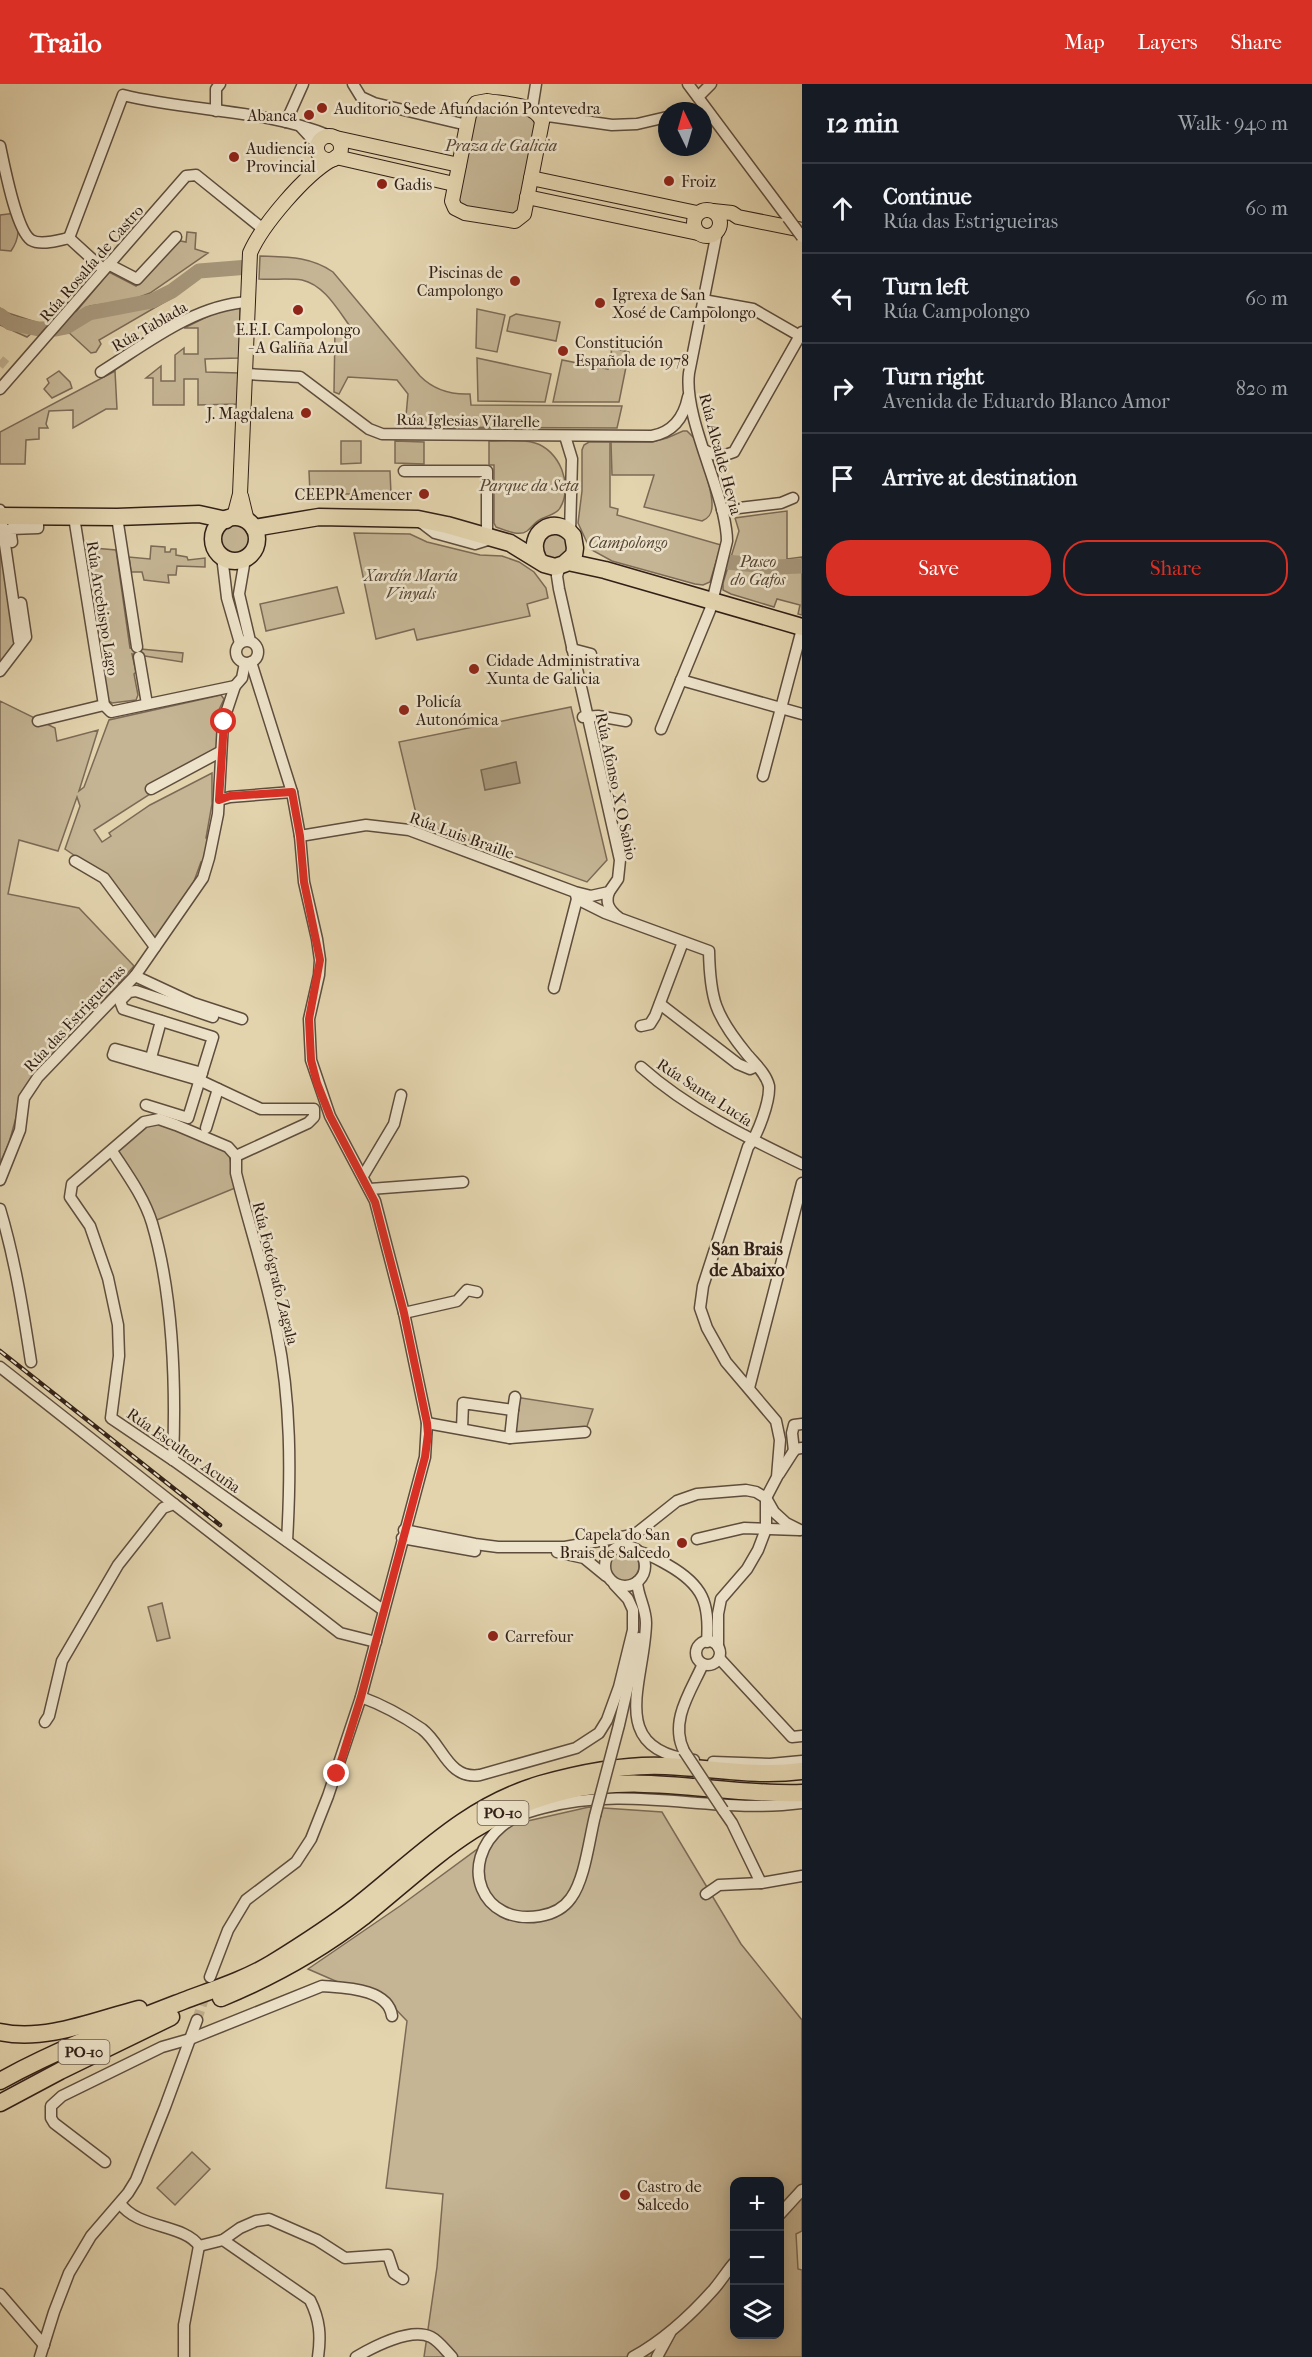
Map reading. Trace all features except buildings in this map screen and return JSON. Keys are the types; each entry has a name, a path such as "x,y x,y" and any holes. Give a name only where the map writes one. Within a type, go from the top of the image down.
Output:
{"highway":[{"path":"0,514 38,517 117,517 199,514 283,525"},
{"path":"182,516 201,522 214,534"},
{"path":"240,521 220,523 214,534 215,546 222,556 233,561 250,553 283,525 302,519 319,517 418,519 510,543 553,562 605,570 802,628"},
{"path":"240,521 257,541 250,553"},
{"path":"510,543 524,541 554,526 565,528 587,556 605,570"},
{"path":"537,535 534,547 553,562"},
{"path":"553,562 574,555 572,537"},
{"path":"614,1770 666,1766 736,1773 802,1771"},
{"name":"PO-10","path":"0,2081 86,2039 213,1983 267,1966 305,1943 356,1907 475,1811 497,1800 568,1777 614,1770 672,1772 762,1783 802,1783"},
{"name":"PO-10","path":"0,2093 75,2056 254,1985 312,1953 362,1918 460,1838 483,1823 522,1804 582,1787 633,1783 752,1793 802,1793"},
{"path":"0,2032 32,2035 58,2031 213,1983"},
{"path":"0,2103 171,2017"}],"main road":[{"path":"487,101 532,109 540,116 542,122 524,214 515,221 465,213 455,208 452,201 454,184 469,114 476,103 487,101"},
{"path":"326,155 321,140 333,137 459,165"},
{"path":"240,521 250,253 263,229 326,155 341,148 333,137"},
{"path":"392,170 397,162 397,152"},
{"path":"326,155 454,184"},
{"path":"531,178 698,213"},
{"path":"527,197 711,234"},
{"path":"711,234 693,225 698,213 705,209 732,213 738,217 802,230"},
{"path":"711,234 719,217 713,211"},
{"path":"711,234 726,221 738,217"}],"street":[{"path":"285,122 303,84"},
{"path":"352,84 361,97 374,103 467,125"},
{"path":"532,109 536,84"},
{"path":"688,84 802,237"},
{"path":"698,97 711,84"},
{"path":"216,86 216,111"},
{"path":"69,238 123,94 162,104 285,122 333,137"},
{"path":"542,122 548,116 603,125 637,124 658,119"},
{"path":"712,120 716,121"},
{"path":"301,127 326,155"},
{"path":"0,146 8,185 24,232 32,240 41,242 69,238 106,266 137,279 176,237"},
{"name":"Rúa Rosalía de Castro","path":"0,389 11,369 49,334 186,176 196,175 263,229"},
{"name":"Rúa Alcalde Hevia","path":"661,729 712,600 727,541 722,510 688,397 689,373 703,300 711,234"},
{"path":"703,300 753,309 801,334 734,452 724,456 713,455 704,450"},
{"name":"Rúa Tablada","path":"101,372 176,325 227,303 248,302"},
{"name":"Rúa Iglesias Vilarelle","path":"246,374 300,377 369,429 382,434 652,436 666,431 678,422"},
{"path":"688,397 684,412 678,422 688,423 698,428"},
{"path":"565,436 572,459 573,487 570,508 572,537"},
{"path":"404,471 488,471 490,537"},
{"path":"722,510 782,503 793,498"},
{"path":"554,526 570,508"},
{"path":"0,514 18,641"},
{"path":"0,671 26,637 10,529 38,528 38,517"},
{"name":"Rúa Arcebispo Lago","path":"74,517 108,708"},
{"path":"117,517 147,704"},
{"path":"245,642 256,644 259,651 257,658 248,662 239,660 236,653 245,642 239,594 250,553"},
{"path":"222,556 228,598 245,642"},
{"name":"Rúa Afonso X O Sabio","path":"553,562 615,861 613,879 598,895"},
{"name":"Rúa Afonso X O Sabio","path":"553,562 551,581 620,860 618,879 609,892"},
{"path":"10,580 15,564"},
{"path":"763,776 802,628"},
{"path":"572,650 591,654"},
{"path":"213,1983 228,1930 246,1900 296,1862 310,1839 337,1774 376,1642 425,1457 428,1434 404,1313 370,1189 350,1157 330,1116 311,1060 309,1019 320,960 304,882 300,836 292,792 248,662"},
{"name":"Rúa das Estrigueiras","path":"0,1180 21,1130 24,1098 38,1077 135,976 203,878 214,837 219,800 220,752 224,722 235,686 242,678 248,662"},
{"path":"681,680 802,714"},
{"path":"38,721 108,708 147,704 235,686"},
{"path":"585,717 626,721"},
{"path":"151,789 220,752"},
{"path":"219,800 230,796 292,792"},
{"name":"Rúa Luis Braille","path":"300,836 366,825 409,830 576,896"},
{"path":"75,861 104,878 155,947"},
{"path":"576,896 609,892 608,905 611,912 619,918"},
{"path":"576,896 597,910 709,951 710,984 714,1005 722,1021 768,1081 770,1092 754,1140"},
{"path":"554,988 576,896"},
{"path":"641,1026 650,1023 660,1004 683,942"},
{"path":"135,976 193,1003 242,1019"},
{"path":"146,1106 188,1118 213,1037 123,1009 120,1001 129,992 136,991 213,1017"},
{"path":"660,1004 738,1064 750,1069 757,1066"},
{"path":"161,1022 150,1062 201,1076 218,1089 261,1109 314,1110 320,1117 330,1116"},
{"name":"Rúa Santa Lucía","path":"641,1067 658,1082 754,1140 802,1164"},
{"path":"206,1128 218,1089"},
{"path":"363,1176 394,1124 401,1095"},
{"path":"236,1156 308,1123 314,1117 314,1110 320,1101 324,1100"},
{"name":"Rúa Escultor Acuña","path":"236,1156 228,1147 159,1119 144,1122 72,1184 70,1197 90,1226 108,1278 118,1325 119,1356 111,1418 383,1610"},
{"name":"Rúa Santa Lucía","path":"754,1140 748,1147 703,1286 700,1308 707,1328 726,1362 776,1420 780,1440 777,1477 765,1498"},
{"path":"112,1151 134,1185 152,1221 163,1276 173,1368 173,1460"},
{"name":"Rúa Fotógrafo Zagala","path":"236,1156 236,1173 277,1332 288,1419 290,1489 287,1541"},
{"path":"370,1189 463,1182"},
{"path":"749,1388 802,1183"},
{"path":"0,1209 20,1286 31,1362"},
{"path":"404,1313 457,1301 467,1290 477,1292"},
{"path":"0,1367 340,1633 376,1642"},
{"path":"737,1374 753,1373"},
{"path":"510,1438 515,1397"},
{"path":"462,1429 463,1403 513,1410"},
{"path":"427,1423 510,1438 585,1432"},
{"path":"777,1477 798,1450 792,1433 794,1425 802,1424"},
{"path":"565,1547 627,1536 654,1520 677,1501 697,1494 746,1490 756,1492 765,1498 774,1512 786,1523 801,1530"},
{"path":"715,1649 700,1645 697,1651 698,1659 704,1664 711,1665 715,1649 721,1599 747,1569 758,1550 766,1529 765,1498"},
{"path":"45,1722 49,1716 62,1661 118,1565 163,1508 174,1504"},
{"path":"635,1549 654,1520"},
{"path":"697,1539 744,1528 801,1530"},
{"path":"403,1534 498,1547 617,1547 647,1553 671,1566 700,1591 707,1609 715,1649 792,1737 802,1736"},
{"path":"403,1534 474,1551 565,1552 584,1558 637,1601 640,1609 639,1636 629,1686 595,1816 578,1886 570,1900 558,1910 546,1915 515,1918 500,1911 488,1899 478,1869 479,1856 490,1838 500,1828 510,1820 527,1813 592,1798 630,1798 742,1805 802,1803"},
{"path":"361,1697 398,1713 424,1731 440,1748 450,1765 467,1775 480,1775 576,1748 599,1734 607,1720 622,1676 633,1618 628,1599 604,1562 611,1551 617,1547"},
{"path":"635,1549 643,1557 645,1570 637,1582"},
{"path":"645,1570 661,1567 690,1581"},
{"path":"615,1582 637,1582"},
{"path":"637,1582 644,1602 646,1624 635,1711 645,1738 657,1749 681,1759 740,1763 802,1761"},
{"path":"704,1664 679,1719 678,1735 684,1751 732,1823 761,1883"},
{"path":"706,1894 719,1886 761,1883 802,1876"},
{"path":"105,2162 54,2123 51,2118 51,2106 62,2096 162,2047 322,1986 380,1997 388,2005 392,2016"},
{"path":"40,2357 57,2301 69,2273 91,2236 120,2203 136,2180 197,2020"},
{"path":"784,2210 802,2190"},
{"path":"120,2203 132,2216 190,2238 199,2246"},
{"path":"199,2246 223,2240 240,2228 262,2219 269,2219 318,2240 345,2258 388,2254 393,2273 403,2279"},
{"path":"223,2240 310,2300 317,2313 320,2329 318,2357"},
{"path":"184,2357 184,2325 199,2246"},
{"path":"633,2357 670,2332 715,2288 730,2269"},
{"path":"0,2294 44,2345"},
{"path":"657,2357 670,2332"},
{"path":"356,2357 384,2342 423,2335 432,2337 452,2357"}],"green space":[{"name":"Praza de Galicia","path":"478,105 530,115 537,120 520,211 516,214 465,207 461,205 458,197 474,112"},
{"path":"16,213 18,228 16,242 11,251 0,250 0,215"},
{"path":"187,232 196,233 195,249 208,253 150,293 132,300 90,306 70,319 109,272 136,286 176,240 186,242"},
{"path":"260,256 307,260 333,272 420,376 443,391 470,394 471,405 622,406 617,428 405,427 408,394 397,380 348,377 339,394 334,392 335,329 352,329 331,300 318,287 297,279 259,279"},
{"path":"172,291 175,296 99,340 101,344 96,352 91,353 66,330 66,327 89,313 152,301"},
{"path":"240,306 239,358 205,359 206,372 239,373 238,404 198,405 198,379 184,379 184,405 153,405 153,378 146,378 161,366 161,381 175,381 175,355 184,348 184,354 198,354 198,328 184,328 227,307"},
{"path":"0,308 5,312 42,324 27,337 0,325"},
{"path":"477,309 505,315 497,352 476,348"},
{"path":"516,314 560,322 556,341 507,331 510,317"},
{"path":"612,348 629,352 619,402 553,402 562,360 608,369"},
{"path":"477,358 551,374 545,402 478,401"},
{"path":"59,371 70,382 72,388 52,398 44,389 49,383 47,379"},
{"path":"115,371 117,409 106,409 73,428 73,410 49,411 46,424 48,428 39,428 39,439 26,440 25,464 0,464 0,432"},
{"path":"687,431 694,438 712,500 711,511 702,521 644,507 654,475 612,475 611,442 652,442"},
{"path":"341,441 361,441 361,463 341,464"},
{"path":"395,441 424,442 424,464 395,463"},
{"name":"Parque da Seta","path":"489,441 535,443 551,453 562,470 565,489 560,508 554,514 539,520 524,533 496,527 494,523 494,465 489,465"},
{"name":"Campolongo","path":"589,442 610,442 610,507 618,509 617,515 721,545 710,582 703,585 695,584 612,561 590,549 578,523 582,491 582,450"},
{"path":"309,471 390,471 391,494 310,494"},
{"name":"Paseo do Gafos","path":"787,511 787,559 802,557 802,615 798,614 800,605 777,599 774,607 723,590 723,583 739,531 735,518"},
{"path":"234,523 245,527 249,538 245,549 234,553 223,549 219,538 223,527"},
{"name":"Xardín María Vinyals","path":"354,533 410,534 427,542 480,555 502,556 519,562 534,572 546,588 548,598 527,604 530,616 417,640 414,629 376,639"},
{"path":"546,533 562,533 570,545 564,558 546,559 540,542"},
{"path":"0,546 16,647 0,667"},
{"path":"151,546 165,547 165,552 176,549 176,555 187,557 188,560 205,558 205,567 177,566 176,575 168,575 169,583 144,580 142,572 131,572 129,557 150,559"},
{"path":"82,547 116,550 130,648 183,653 182,662 132,654 138,695 136,700 112,703 107,700"},
{"path":"337,587 344,613 266,631 260,604"},
{"path":"221,695 224,699 218,712 222,713 217,751 94,830 102,842 111,836 109,833 150,805 212,773 212,804 206,838 214,840 207,864 201,862 193,884 155,940 109,879 65,849 80,806 77,797 58,851 19,840 8,894 79,908 134,966 23,1092 9,1143 0,1163 0,701 55,728 57,741 98,730 79,791 84,787 109,720"},
{"path":"571,707 607,860 587,882 418,822 399,742"},
{"path":"159,1119 228,1147 235,1188 152,1222 112,1151 144,1122"},
{"path":"515,1397 593,1409 585,1432 510,1438"},
{"path":"624,1551 635,1555 639,1566 635,1577 624,1581 613,1577 609,1566 613,1555"},
{"path":"162,1603 170,1638 157,1641 148,1607"},
{"path":"589,1807 662,1812 741,1944 802,2020 802,2231 796,2234 798,2269 802,2270 802,2357 424,2357 437,2267 443,2194 386,2188 407,2021 381,1994 347,1986 308,1969 400,1906 510,1825"},
{"path":"192,2152 210,2169 175,2205 157,2188"}],"shaded area":[{"path":"516,762 520,783 485,790 481,770"}],"waterway":[{"path":"0,315 10,323 39,329 56,329 66,327 89,313 152,301 172,291 199,271 249,267"},
{"path":"727,562 775,567 802,566"}],"tunnel":[{"path":"0,360 6,365"},
{"path":"197,2020 207,1989"}],"railway":[{"path":"0,1351 220,1525"}],"place":[{"name":"Auditorio Sede Afundación Pontevedra","path":"322,108"},
{"name":"Abanca","path":"309,115"},
{"name":"Audiencia Provincial","path":"234,157"},
{"name":"Froiz","path":"669,181"},
{"name":"Gadis","path":"382,184"},
{"name":"Piscinas de Campolongo","path":"515,281"},
{"name":"Igrexa de San Xosé de Campolongo","path":"600,303"},
{"name":"E.E.I. Campolongo - A Galiña Azul","path":"298,310"},
{"name":"Constitución Española de 1978","path":"563,351"},
{"name":"J. Magdalena","path":"306,413"},
{"name":"CEEPR Amencer","path":"424,494"},
{"name":"Cidade Administrativa Xunta de Galicia","path":"474,669"},
{"name":"Policía Autonómica","path":"404,710"},
{"name":"Capela do San Brais de Salcedo","path":"682,1543"},
{"name":"Carrefour","path":"493,1636"},
{"name":"Castro de Salcedo","path":"625,2195"}],"district":[{"name":"San Brais de Abaixo","path":"747,1259"}],"route":[{"path":"224,722 220,752 219,800 230,796 292,792 300,836 304,882 320,960 309,1019 311,1060 330,1116 375,1202 397,1281 427,1423 425,1457 361,1697 337,1774"}]}
